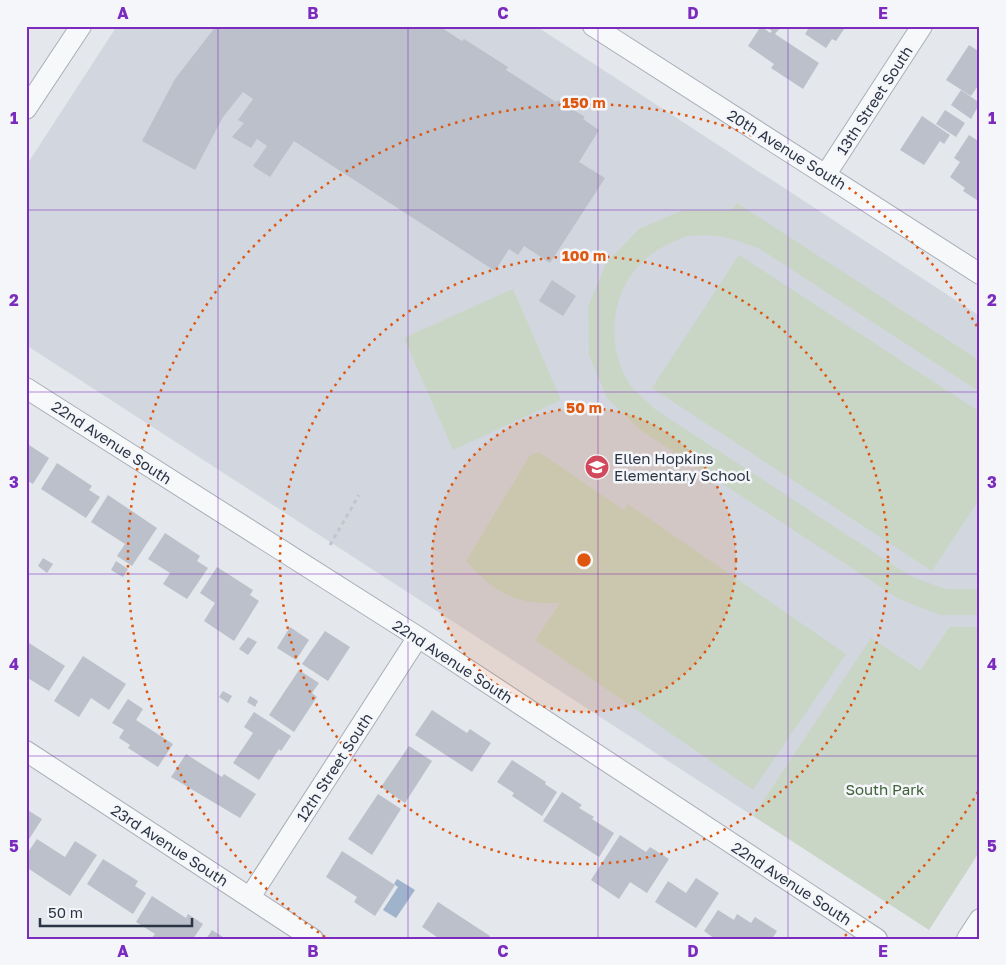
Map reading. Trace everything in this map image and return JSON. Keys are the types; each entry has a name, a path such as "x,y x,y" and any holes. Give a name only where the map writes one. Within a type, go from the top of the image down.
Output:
{"street":[{"path":"26,109 81,26"},
{"name":"20th Avenue South","path":"593,26 980,274"},
{"name":"13th Street South","path":"826,174 922,26"},
{"name":"22nd Avenue South","path":"26,388 418,637 877,939"},
{"name":"12th Street South","path":"250,897 418,637"},
{"name":"23rd Avenue South","path":"26,751 313,939"},
{"path":"967,939 980,919"}],"path":[{"path":"330,545 359,495"}],"shaded area":[{"name":"Ellen Hopkins Elementary School","path":"117,26 536,26 980,316 980,627 949,627 920,670 871,639 753,816 26,345 26,166"}],"green space":[{"path":"737,203 980,361 980,392 760,249 734,240 710,235 685,237 669,244 651,255 636,269 625,285 618,304 614,324 615,344 620,364 629,383 656,410 910,576 945,589 980,589 980,615 941,615 899,599 640,430 607,398 589,355 588,307 606,263 639,229 683,210 732,210"},
{"path":"739,255 980,412 980,498 932,571 652,388"},
{"path":"513,289 561,400 453,450 404,338"},
{"path":"539,452 624,510 628,504 846,654 753,790 535,640 560,603 530,602 507,595 487,581 466,561 530,455"},
{"name":"South Park","path":"949,627 980,627 980,851 929,930 753,816 871,638 920,670"}],"water":[{"path":"397,879 415,890 396,918 383,910 398,887 394,884"}],"building":[{"path":"216,26 439,26 462,41 464,39 508,67 506,70 556,102 558,100 585,117 583,119 599,130 579,162 605,178 550,263 524,246 518,255 509,249 495,271 294,141 270,177 253,166 267,146 257,139 251,148 232,137 244,123 238,120 253,99 243,92 223,117 195,170 142,141 175,79"},
{"path":"761,26 770,33 772,31 765,26 777,26 780,28 775,34 819,63 803,89 771,68 774,64 748,46"},
{"path":"810,26 846,26 836,41 832,39 826,48 805,34"},
{"path":"969,45 980,52 980,83 971,96 946,80"},
{"path":"961,90 980,103 971,119 951,105"},
{"path":"945,110 965,123 956,137 936,124"},
{"path":"922,116 950,135 944,144 940,141 924,165 900,150"},
{"path":"969,135 980,142 980,202 963,191 965,188 950,177 960,162 954,158"},
{"path":"552,280 576,296 563,316 539,301"},
{"path":"26,443 49,458 33,484 26,480"},
{"path":"57,463 92,486 89,490 100,497 86,518 41,489"},
{"path":"108,495 157,528 132,566 117,556 125,544 91,522"},
{"path":"165,533 200,556 197,561 208,568 187,599 163,584 170,573 148,559"},
{"path":"43,558 53,564 47,573 38,566"},
{"path":"116,561 128,569 123,577 111,570"},
{"path":"217,567 253,590 250,595 259,601 234,641 204,621 215,603 200,593"},
{"path":"290,627 309,640 296,660 277,648"},
{"path":"325,631 350,647 328,681 302,664"},
{"path":"248,637 257,642 248,655 239,649"},
{"path":"26,641 65,666 49,691 26,677"},
{"path":"83,656 126,684 109,710 91,698 79,717 54,701"},
{"path":"299,670 319,683 312,693 317,697 294,732 269,715"},
{"path":"223,691 232,696 228,703 219,697"},
{"path":"250,696 258,701 255,707 247,702"},
{"path":"128,699 143,709 136,720 173,744 158,767 128,748 130,745 119,738 124,730 112,723"},
{"path":"432,710 467,733 470,729 491,743 472,772 415,735"},
{"path":"254,712 291,736 281,751 279,749 259,780 233,763 253,733 244,727"},
{"path":"409,746 432,761 405,803 381,787"},
{"path":"186,754 222,777 224,774 256,794 240,818 171,777"},
{"path":"512,760 546,782 545,784 557,792 542,816 512,796 514,793 497,782"},
{"path":"562,792 582,805 579,808 594,817 592,819 614,833 599,857 543,821"},
{"path":"378,794 401,809 372,855 348,839"},
{"path":"26,809 42,819 26,844"},
{"path":"620,835 646,852 650,847 669,859 647,893 630,882 619,899 591,880"},
{"path":"37,839 65,857 75,841 97,855 70,896 26,867 26,855"},
{"path":"342,851 395,885 375,916 354,902 357,897 326,877"},
{"path":"103,859 138,881 135,886 146,893 133,914 87,884"},
{"path":"696,878 719,893 696,928 655,902 668,881 686,893"},
{"path":"152,896 186,918 188,914 203,924 193,939 151,939 155,934 136,922"},
{"path":"438,902 490,936 488,939 440,939 422,927"},
{"path":"718,910 734,920 737,914 751,923 755,917 777,931 772,939 715,939 704,931"},
{"path":"212,930 226,939 206,939"}],"place":[{"name":"Ellen Hopkins Elementary School","path":"597,467"}]}
